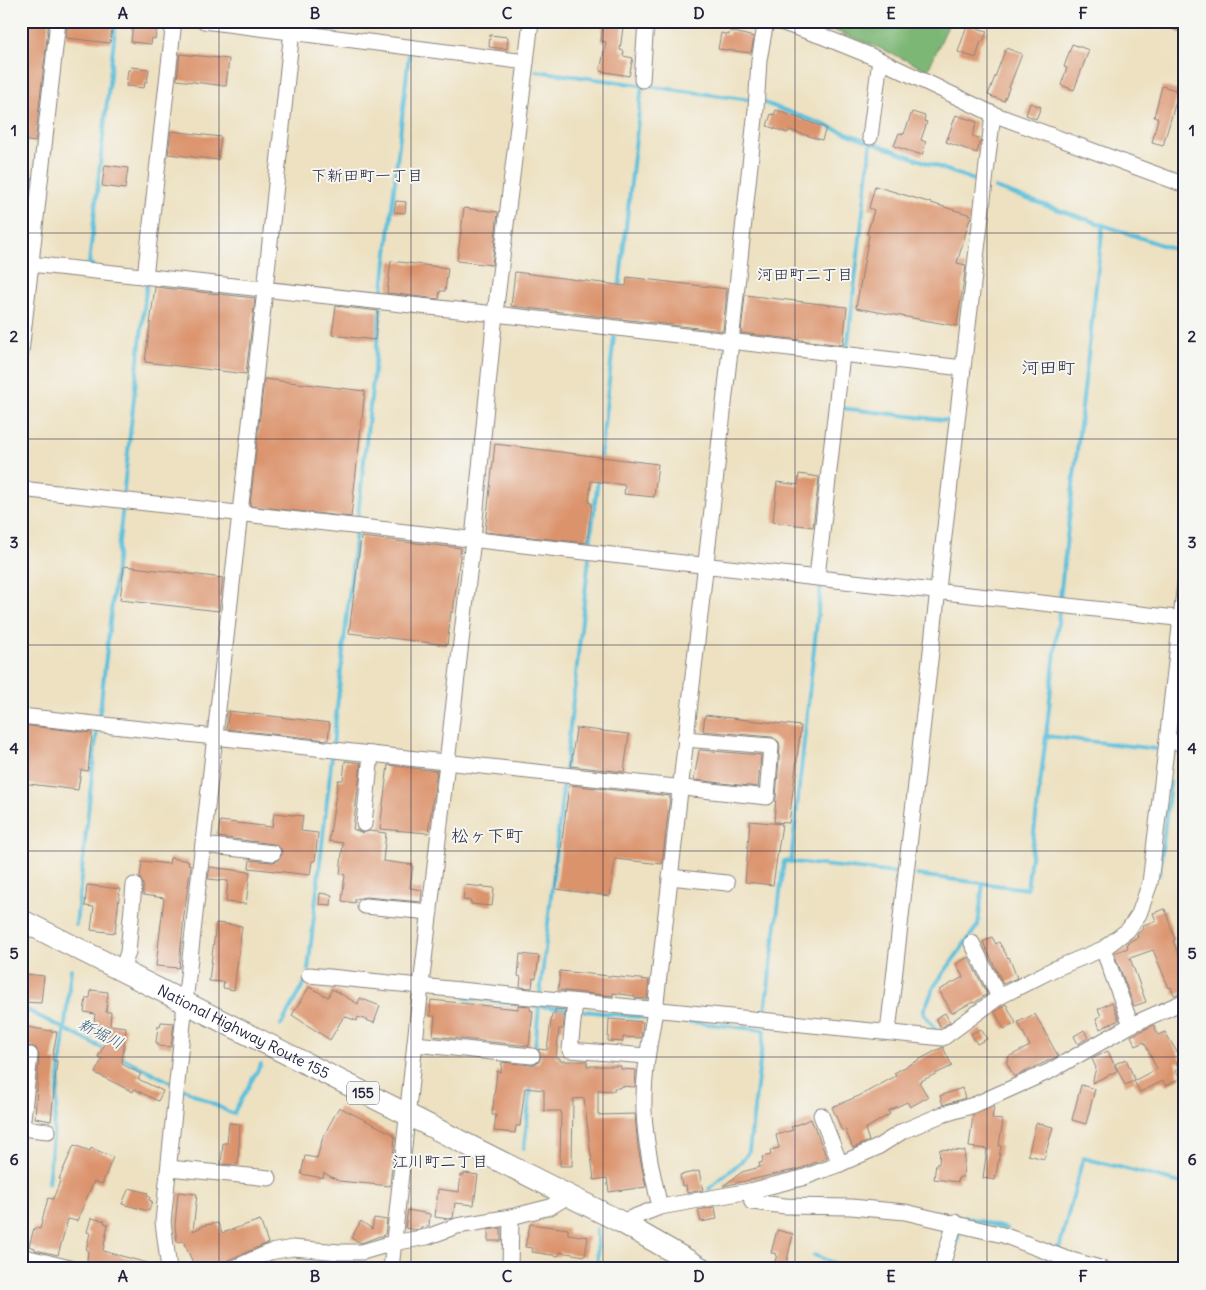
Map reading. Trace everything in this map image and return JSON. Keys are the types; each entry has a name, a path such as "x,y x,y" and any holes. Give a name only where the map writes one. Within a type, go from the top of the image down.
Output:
{"highway":[{"name":"National Highway Route 155","path":"21,920 621,1222 703,1269"}],"street":[{"path":"21,352 26,264 58,21"},
{"path":"145,277 174,21"},
{"path":"204,21 293,27 526,62"},
{"path":"392,1269 393,1243 421,986 473,539 495,314 531,21"},
{"path":"642,80 646,21"},
{"path":"660,1207 652,1174 644,1112 647,1056 655,1011 731,342 756,110 759,60 766,21"},
{"path":"777,21 824,37 880,60 993,114 1185,185"},
{"path":"169,1269 164,1222 168,1168 293,27"},
{"path":"870,137 880,60"},
{"path":"888,1032 993,114"},
{"path":"26,264 495,314 963,368"},
{"path":"817,577 842,355"},
{"path":"21,489 938,590 1183,619"},
{"path":"309,975 655,1011 943,1038 999,997 1054,969 1104,949 1128,930 1139,914 1146,899 1150,883 1183,619 1185,583"},
{"path":"21,716 767,797 772,746 685,739"},
{"path":"1167,741 1185,743"},
{"path":"364,824 371,754"},
{"path":"203,844 273,853"},
{"path":"670,877 727,883"},
{"path":"122,971 128,952 134,885"},
{"path":"365,906 430,912"},
{"path":"972,942 999,997"},
{"path":"1104,949 1131,1025"},
{"path":"621,1222 660,1207 750,1191 802,1178 840,1164 876,1148 902,1131 974,1105 1050,1071 1131,1025 1185,1001"},
{"path":"575,1002 570,1050 647,1056"},
{"path":"415,1044 532,1056"},
{"path":"30,1055 22,1128 48,1131"},
{"path":"821,1115 840,1164"},
{"path":"168,1168 269,1178"},
{"path":"750,1191 752,1202 785,1206 850,1206 905,1212 955,1222 1003,1235 1064,1258 1103,1269"},
{"path":"232,1269 270,1252 293,1248 362,1252 393,1243 427,1237 457,1226 511,1217 550,1207 568,1196"},
{"path":"510,1269 511,1217"},
{"path":"941,1269 955,1222"},
{"path":"21,1256 74,1269"}],"green space":[{"path":"810,21 950,21 928,70 877,47"}],"building":[{"path":"21,21 49,21 35,142 21,140"},
{"path":"67,21 113,21 110,43 66,38"},
{"path":"1175,21 1185,21 1185,34 1172,29"},
{"path":"133,23 157,27 155,39 152,38 151,44 131,42"},
{"path":"603,24 623,27 620,50 624,51 623,56 633,58 629,76 600,71 606,42 601,41"},
{"path":"967,25 987,31 983,42 981,41 976,58 958,52"},
{"path":"730,31 754,37 751,53 718,49 721,33 729,35"},
{"path":"490,35 508,37 507,49 489,47"},
{"path":"1072,44 1089,50 1074,90 1061,85 1067,68 1064,67"},
{"path":"1006,48 1022,54 1004,101 988,95"},
{"path":"180,54 229,59 226,86 177,80"},
{"path":"131,67 149,69 144,88 126,86 128,70"},
{"path":"1162,86 1179,91 1163,146 1152,143 1158,118 1154,117"},
{"path":"1030,103 1041,107 1036,119 1026,115"},
{"path":"776,110 826,128 822,140 789,130 788,133 767,126 771,114 774,115"},
{"path":"912,112 925,116 924,121 927,122 921,140 926,142 922,155 894,146 899,133 904,134"},
{"path":"956,115 977,122 972,136 981,139 977,153 946,142"},
{"path":"171,131 221,137 218,160 168,154"},
{"path":"105,165 128,168 125,189 102,186"},
{"path":"875,186 971,215 957,263 966,265 957,326 856,308 869,235 867,234 874,210 869,208"},
{"path":"396,201 406,202 405,213 394,212"},
{"path":"464,208 498,212 492,265 457,261"},
{"path":"391,261 448,268 445,291 440,291 439,299 387,293"},
{"path":"515,272 626,286 627,277 727,289 723,331 511,306"},
{"path":"155,287 255,298 246,374 145,362"},
{"path":"745,295 847,307 843,345 741,333"},
{"path":"336,306 378,311 375,340 332,335"},
{"path":"264,379 365,391 351,517 250,506"},
{"path":"495,444 658,464 654,497 624,494 625,485 591,481 589,503 592,503 587,543 485,532"},
{"path":"799,474 819,477 813,527 773,522 777,482 798,485"},
{"path":"361,537 461,548 447,645 349,633"},
{"path":"124,566 223,578 219,611 120,600"},
{"path":"229,711 330,723 328,740 226,729"},
{"path":"705,715 801,726 789,823 774,822 779,742 772,737 703,731"},
{"path":"21,725 92,733 88,771 81,770 78,790 21,783"},
{"path":"576,728 629,734 624,772 571,766"},
{"path":"699,750 761,755 758,787 694,780"},
{"path":"345,761 361,763 353,829 363,833 369,831 386,833 383,861 413,865 410,888 422,890 421,902 366,897 355,899 355,903 342,901 345,875 340,874 343,843 329,841 338,780 343,780"},
{"path":"388,765 437,771 428,833 380,829"},
{"path":"569,785 670,796 662,864 615,859 610,896 556,889"},
{"path":"274,813 303,816 301,831 318,833 315,861 312,861 310,875 249,868 250,860 277,861 282,855 281,849 274,844 218,837 220,821 272,827"},
{"path":"750,821 782,824 773,885 745,882"},
{"path":"170,858 189,861 188,864 191,865 179,968 156,966 164,898 143,895 143,885 140,878 142,861 169,864"},
{"path":"210,867 250,872 246,904 226,902 228,881 208,879"},
{"path":"87,885 120,889 115,933 91,930 94,907 85,906"},
{"path":"465,885 494,888 492,906 471,904 471,901 463,900"},
{"path":"320,893 332,895 331,905 319,904"},
{"path":"1165,909 1175,940 1173,941 1185,969 1185,992 1174,995 1171,987 1169,988 1153,950 1130,958 1146,1002 1134,1006 1114,953 1128,948 1127,943 1138,937 1137,934 1142,930 1143,925 1156,921 1153,913"},
{"path":"216,923 242,926 234,990 223,988 224,982 209,981"},
{"path":"992,937 996,944 999,942 1009,957 1017,978 1003,984 983,942"},
{"path":"520,954 539,956 536,978 533,978 532,988 520,987 521,977 518,976"},
{"path":"968,957 987,994 974,1003 952,1013 939,990 963,977 956,964"},
{"path":"560,971 649,980 647,999 613,993 613,996 558,990"},
{"path":"26,974 44,976 41,1003 23,1002"},
{"path":"309,987 328,997 332,989 358,1004 360,998 380,1006 374,1023 358,1017 357,1021 344,1016 330,1040 292,1015"},
{"path":"91,990 108,992 106,1012 111,1012 110,1025 126,1027 122,1064 141,1074 138,1079 163,1091 158,1101 134,1089 133,1092 95,1073 102,1059 98,1057 109,1036 93,1034 95,1014 84,1012 86,998 90,998"},
{"path":"431,1000 518,1009 518,1005 530,1006 530,1010 533,1011 529,1046 433,1036 435,1016 430,1016"},
{"path":"1112,1002 1119,1020 1100,1029 1096,1018 1101,1016 1098,1009"},
{"path":"1006,1004 1016,1023 1004,1029 995,1012"},
{"path":"555,1009 565,1010 563,1029 559,1029 556,1058 560,1058 560,1061 587,1061 587,1066 621,1066 621,1069 636,1070 635,1087 620,1086 620,1088 614,1088 614,1091 598,1090 598,1115 635,1114 638,1148 646,1187 609,1192 607,1178 594,1180 584,1098 573,1099 572,1166 560,1166 561,1111 544,1111 544,1090 525,1088 520,1126 516,1126 515,1133 494,1131 496,1115 492,1115 497,1071 501,1072 502,1062 531,1065 539,1062 541,1056 538,1049 547,1050 552,1014 555,1014"},
{"path":"945,1013 950,1022 941,1028 936,1018"},
{"path":"1035,1014 1058,1056 1014,1077 1006,1061 1009,1060 1008,1057 1030,1046 1018,1022"},
{"path":"609,1019 643,1022 641,1038 623,1037 623,1042 608,1041"},
{"path":"161,1022 174,1023 171,1047 158,1046 158,1043 156,1043 158,1026 160,1027"},
{"path":"1154,1025 1158,1035 1165,1032 1182,1060 1176,1063 1179,1069 1176,1071 1180,1078 1166,1086 1163,1081 1140,1092 1134,1081 1125,1085 1115,1064 1126,1059 1135,1080 1157,1069 1144,1042 1136,1046 1131,1036"},
{"path":"21,1026 57,1032 52,1060 57,1061 51,1121 35,1118 39,1056 36,1048 32,1046 26,1047 21,1052"},
{"path":"981,1029 987,1039 977,1044 971,1034"},
{"path":"1084,1030 1088,1038 1078,1044 1074,1036"},
{"path":"943,1047 952,1066 919,1082 928,1097 910,1107 907,1102 888,1111 890,1114 865,1129 869,1141 853,1148 845,1129 842,1131 832,1107 859,1096 896,1076 894,1073"},
{"path":"1108,1051 1117,1071 1092,1083 1096,1068 1092,1059"},
{"path":"1081,1085 1095,1089 1086,1124 1072,1120"},
{"path":"962,1088 965,1098 943,1105 940,1096"},
{"path":"994,1106 992,1119 1003,1120 995,1180 983,1178 987,1149 969,1147 973,1115"},
{"path":"339,1107 393,1134 395,1137 390,1186 339,1181 324,1173 323,1178 301,1174 305,1156 317,1158 323,1137"},
{"path":"811,1119 827,1158 799,1169 723,1186 742,1172 760,1167 759,1163 763,1162 762,1157 771,1155 770,1150 779,1148 776,1135 793,1130 791,1127"},
{"path":"229,1123 240,1124 238,1165 221,1164 223,1143 227,1143"},
{"path":"1036,1123 1053,1127 1044,1159 1028,1155"},
{"path":"74,1145 90,1151 91,1148 113,1157 102,1184 94,1181 77,1221 68,1219 58,1255 35,1250 35,1248 29,1246 34,1228 40,1229 48,1198 53,1199 61,1179 59,1179"},
{"path":"940,1149 965,1151 963,1177 959,1177 958,1182 934,1179 936,1164 939,1164"},
{"path":"699,1171 703,1190 687,1193 686,1185 682,1186 680,1175"},
{"path":"464,1173 478,1175 474,1205 455,1203 453,1218 435,1217 438,1189 459,1192 461,1175 464,1175"},
{"path":"129,1188 148,1193 149,1200 152,1201 149,1211 122,1204"},
{"path":"178,1192 197,1194 193,1231 205,1225 218,1223 222,1233 260,1220 268,1243 228,1260 224,1264 223,1269 196,1269 183,1241 177,1242 175,1226"},
{"path":"715,1207 717,1219 701,1222 698,1210"},
{"path":"408,1210 430,1214 429,1226 414,1230 405,1228"},
{"path":"91,1218 105,1221 104,1223 108,1224 103,1251 155,1265 155,1269 112,1269 87,1262 88,1250 86,1250 90,1233 87,1232"},
{"path":"374,1218 387,1220 383,1236 361,1243 351,1238 361,1221 372,1229"},
{"path":"530,1224 568,1229 568,1234 588,1237 585,1256 560,1252 559,1256 532,1252 533,1248 525,1247"},
{"path":"501,1228 501,1241 488,1241 488,1230"},
{"path":"777,1230 793,1234 785,1269 773,1269 777,1254 771,1253"}],"waterway":[{"path":"93,265 89,264 116,21"},
{"path":"153,21 165,23"},
{"path":"185,24 203,27"},
{"path":"382,298 409,54"},
{"path":"536,71 751,100"},
{"path":"619,289 642,85"},
{"path":"762,102 974,180"},
{"path":"847,351 871,142"},
{"path":"995,188 1185,253"},
{"path":"1060,598 1103,225"},
{"path":"123,497 147,281"},
{"path":"357,524 381,308"},
{"path":"600,461 614,337"},
{"path":"841,408 952,421"},
{"path":"590,545 598,478"},
{"path":"99,720 123,505"},
{"path":"333,745 356,531"},
{"path":"565,772 589,558"},
{"path":"791,862 821,584"},
{"path":"1046,736 1059,613"},
{"path":"76,925 97,729"},
{"path":"917,875 1027,889 1046,736 1156,749"},
{"path":"1179,751 1185,752"},
{"path":"308,970 332,756"},
{"path":"540,994 564,780"},
{"path":"1159,875 1170,782"},
{"path":"765,1012 784,861 897,873"},
{"path":"935,1029 923,1012 935,985 978,925 983,883"},
{"path":"48,1183 71,969"},
{"path":"281,1025 306,980 309,981"},
{"path":"465,998 567,1009"},
{"path":"533,1068 539,1006"},
{"name":"新堀川","path":"21,1007 106,1050"},
{"path":"584,1011 649,1018"},
{"path":"663,1019 764,1030 749,1151 744,1159 709,1189"},
{"name":"新堀川","path":"119,1056 170,1082"},
{"path":"184,1089 233,1114 261,1064"},
{"path":"524,1148 531,1085"},
{"path":"1056,1247 1059,1249 1083,1158 1185,1184"},
{"path":"965,1217 1007,1229"},
{"path":"597,1229 598,1269"},
{"path":"949,1269 959,1235"},
{"path":"814,1255 848,1269"}],"district":[{"name":"下新田町一丁目","path":"367,175"},
{"name":"河田町二丁目","path":"805,274"},
{"name":"河田町","path":"1048,368"},
{"name":"松ヶ下町","path":"487,836"},
{"name":"江川町二丁目","path":"440,1161"}]}
